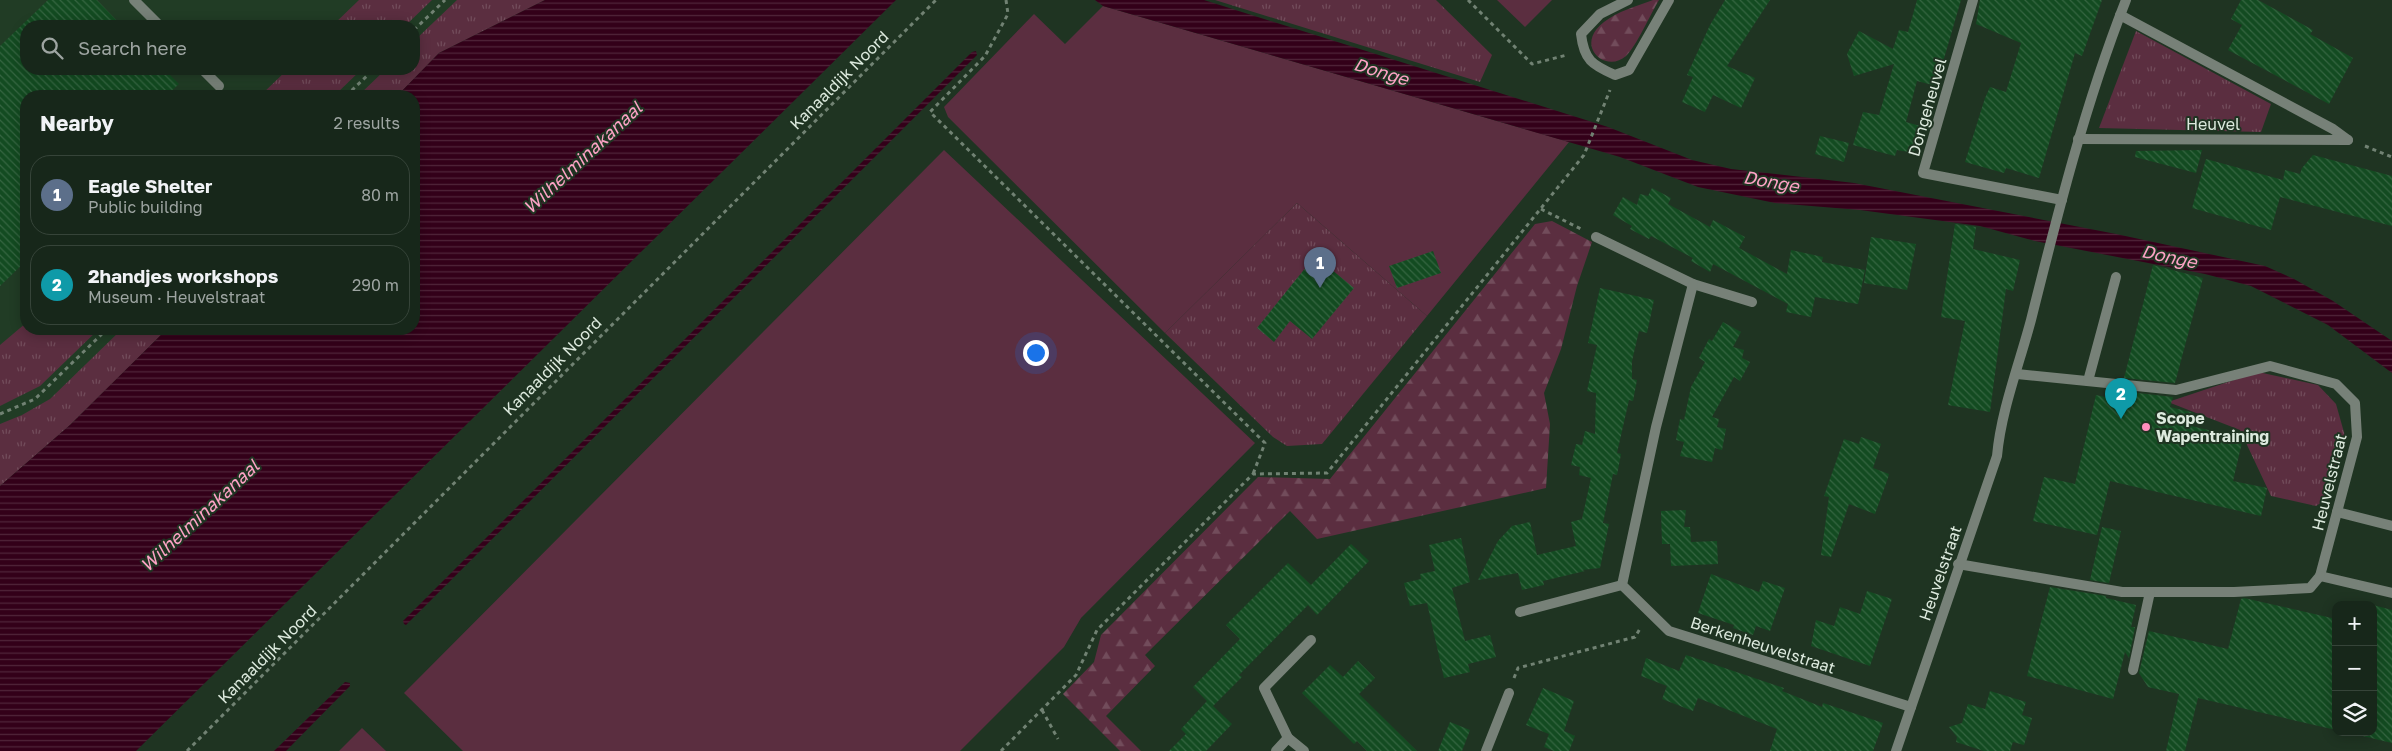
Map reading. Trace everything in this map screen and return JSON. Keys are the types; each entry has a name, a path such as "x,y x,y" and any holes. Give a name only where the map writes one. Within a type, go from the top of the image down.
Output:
{"street":[{"path":"134,0 154,20"},
{"path":"1628,0 1600,14 1581,34 1583,51 1595,66 1615,75 1629,70 1669,0"},
{"name":"Dongeheuvel","path":"1973,0 1923,173 2062,200"},
{"name":"Heuvelstraat","path":"1896,751 1958,564 1997,456 1999,433 2017,374 2078,138 2126,0"},
{"path":"2120,15 2333,129 2348,140"},
{"path":"208,75 219,86"},
{"name":"Heuvel","path":"2078,138 2348,140"},
{"path":"1596,236 1693,284 1752,302"},
{"path":"2088,381 2116,276"},
{"path":"1520,612 1622,585 1656,427 1693,284"},
{"name":"Heuvelstraat","path":"2017,374 2176,390 2270,366 2336,384 2355,403 2357,437 2320,576"},
{"path":"2337,512 2392,526"},
{"path":"1958,564 2122,592 2234,592 2310,588 2320,576 2392,593"},
{"name":"Berkenheuvelstraat","path":"1622,585 1669,631 1910,707"},
{"path":"2133,670 2150,592"},
{"path":"1304,751 1288,738 1264,688 1311,640"},
{"path":"1486,751 1509,693"},
{"path":"1276,751 1288,738"}],"path":[{"path":"420,24 445,0"},
{"name":"Kanaaldijk Noord","path":"187,751 936,0"},
{"path":"1001,751 1076,675 1096,630 1253,474 1265,442 930,112 986,56 1008,14 1006,0"},
{"path":"1468,0 1532,64 1583,51"},
{"path":"352,90 368,75"},
{"path":"1253,474 1327,472 1584,155 1615,75"},
{"path":"2348,140 2392,157"},
{"path":"1541,209 1596,236"},
{"path":"0,414 35,399 101,335"},
{"path":"1509,693 1518,668 1635,637 1650,613"},
{"path":"1042,710 1058,739"}],"shaded area":[{"path":"0,0 494,0 420,51 420,20 20,20 20,75 393,75 377,90 20,90 20,335 124,335 0,454"}],"green space":[{"path":"359,0 432,0 411,20 338,20"},
{"path":"457,0 545,0 439,53 420,72 420,35"},
{"path":"1215,0 1436,0 1492,55 1480,82"},
{"path":"1497,0 1552,0 1525,27"},
{"path":"1653,0 1659,0 1639,38 1626,56 1618,61 1610,62 1596,55 1592,48 1592,40 1595,31 1604,22 1621,12"},
{"path":"1103,6 1569,142 1427,316 1297,203 1165,333 948,117 944,107 1034,14 1065,44"},
{"path":"2136,31 2271,104 2261,132 2099,128"},
{"path":"282,75 356,75 340,90 266,90"},
{"path":"380,75 418,75 403,90 364,90"},
{"path":"944,150 1255,443 1081,618 1064,647 960,751 463,751 404,693"},
{"path":"1297,203 1427,316 1322,444 1287,446 1273,437 1165,333"},
{"path":"1552,221 1592,242 1577,286 1561,349 1544,393 1550,424 1546,488 1317,539 1290,511 1145,655 1155,666 1106,716 1141,751 1120,751 1063,694 1094,662 1101,635 1258,477 1330,479 1535,224"},
{"path":"20,328 20,335 93,335 40,386 0,406 0,345"},
{"path":"116,335 161,335 70,425 0,486 0,424 22,415 50,399"},
{"path":"2258,372 2318,385 2336,404 2345,436 2328,498 2316,506 2271,496 2240,430 2168,402"},
{"path":"362,728 386,751 339,751"}],"water":[{"name":"Wilhelminakanaal","path":"545,0 896,0 136,751 0,751 0,486 70,425 161,335 420,335 420,90 403,90 418,75 420,75 420,72 439,53"},
{"name":"Donge","path":"1095,0 1204,0 1608,127 1692,160 1731,169 1854,183 2116,234 2265,266 2294,279 2333,301 2392,341 2392,373 2328,325 2251,286 2205,274 2035,241 1980,226 1860,210 1775,203 1698,187 1620,157 1103,6"},
{"path":"976,51 977,55 406,625 404,624 403,621 972,52"},
{"path":"345,682 350,683 350,686 286,751 274,751"}],"building":[{"path":"48,0 97,0 116,20 27,20"},
{"path":"1725,0 1770,0 1727,66 1755,78 1741,108 1713,95 1705,112 1682,102 1693,77 1687,75 1710,25"},
{"path":"1917,0 1961,0 1936,86 1917,81 1906,122 1920,126 1914,153 1897,150 1895,156 1853,145 1863,112 1879,115 1894,64 1854,76 1847,54 1859,31 1893,49 1899,30 1908,32"},
{"path":"1980,0 2102,0 2082,56 2075,53 2039,178 2006,168 2004,173 1965,162 1990,87 2006,92 2021,43 1976,24"},
{"path":"2241,0 2258,0 2313,30 2310,34 2353,58 2329,104 2228,50 2242,25 2231,19"},
{"path":"20,27 20,75 170,75 179,84 172,90 20,90 20,267 0,286 0,46"},
{"path":"1820,136 1849,143 1844,162 1815,154"},
{"path":"2202,150 2196,173 2135,157 2136,151"},
{"path":"2313,155 2392,176 2392,226 2280,197 2271,230 2192,208 2206,159 2283,180 2285,170 2300,174 2302,168"},
{"path":"1652,188 1671,198 1668,204 1710,227 1713,220 1745,237 1739,248 1787,274 1791,250 1823,257 1822,262 1865,270 1858,304 1815,297 1811,317 1786,312 1788,304 1713,264 1710,272 1691,261 1693,258 1651,236 1649,239 1630,229 1632,226 1613,215 1623,197 1637,205 1640,194 1648,196"},
{"path":"1955,224 1976,227 1973,249 2020,260 2013,291 2006,289 1990,412 1948,405 1965,321 1941,317"},
{"path":"1871,237 1916,244 1907,290 1864,283"},
{"path":"1433,251 1441,273 1397,288 1389,266"},
{"path":"1315,256 1354,288 1312,339 1290,321 1274,342 1257,328"},
{"path":"2153,265 2203,278 2175,383 2124,378"},
{"path":"1600,288 1654,300 1647,333 1639,331 1632,361 1632,379 1637,380 1633,401 1629,400 1617,453 1621,454 1617,475 1613,474 1603,523 1609,524 1600,568 1582,570 1585,571 1543,581 1544,585 1522,590 1518,573 1478,580 1498,541 1512,526 1530,522 1537,555 1576,546 1571,522 1582,519 1591,478 1579,475 1580,467 1571,465 1576,444 1582,445 1585,431 1595,434 1596,393 1587,391 1597,345 1588,343"},
{"path":"1723,322 1741,332 1733,347 1744,350 1742,358 1750,362 1740,381 1734,377 1712,417 1719,419 1717,427 1726,429 1722,450 1715,448 1712,462 1680,456 1684,442 1676,440 1680,419 1684,420 1691,387 1705,362 1699,358 1709,339 1712,341"},
{"path":"2120,391 2173,397 2170,407 2194,413 2191,426 2243,438 2233,481 2267,488 2261,516 2110,481 2097,535 2033,521 2044,477 2075,484 2096,395 2118,400"},
{"path":"1861,437 1881,444 1873,468 1889,474 1888,478 1875,514 1849,504 1831,557 1821,555 1829,497 1824,496 1844,439 1859,444"},
{"path":"1686,510 1684,527 1690,527 1691,542 1717,541 1718,564 1671,566 1670,544 1662,544 1661,511"},
{"path":"2102,527 2121,531 2109,583 2090,580"},
{"path":"1461,538 1470,582 1452,588 1465,641 1490,635 1496,657 1468,664 1470,672 1444,678 1427,603 1410,606 1404,583 1421,579 1420,574 1435,571 1429,545"},
{"path":"1351,544 1369,561 1317,615 1308,605 1239,675 1242,677 1213,706 1232,724 1206,751 1169,751 1186,734 1181,729 1207,701 1193,687 1240,639 1226,625 1288,563 1311,585"},
{"path":"1711,574 1759,592 1763,581 1785,588 1770,631 1756,626 1753,635 1733,628 1734,625 1698,613"},
{"path":"2050,587 2106,596 2106,598 2136,605 2131,627 2135,627 2129,658 2125,652 2113,699 2027,676"},
{"path":"1867,591 1892,599 1870,666 1811,646 1816,620 1834,626 1840,607 1860,614"},
{"path":"2244,598 2332,618 2332,729 2198,698 2185,751 2166,751 2179,694 2148,687 2139,673 2149,631 2228,649 2241,599"},
{"path":"2377,606 2392,610 2392,743 2363,736 2377,736"},
{"path":"1686,655 1784,688 1782,691 1822,707 1823,703 1883,723 1873,751 1770,751 1777,729 1698,698 1693,711 1662,699 1667,686 1641,676 1646,658 1679,671"},
{"path":"1358,661 1375,678 1359,694 1417,751 1367,751 1357,741 1354,744 1302,693 1330,665 1343,677"},
{"path":"1543,688 1574,701 1564,731 1575,736 1569,751 1554,751 1544,747 1549,734 1526,725"},
{"path":"1990,691 2026,702 2022,715 2032,718 2024,745 2013,742 2010,751 1984,751 1956,742 1957,737 1949,727 1962,723 1968,704 1985,709"},
{"path":"1450,722 1470,730 1462,751 1438,751"}],"place":[{"name":"Eagle Shelter","path":"1320,288"},
{"name":"2handjes workshops","path":"2121,419"},
{"name":"Scope Wapentraining","path":"2146,427"}]}
